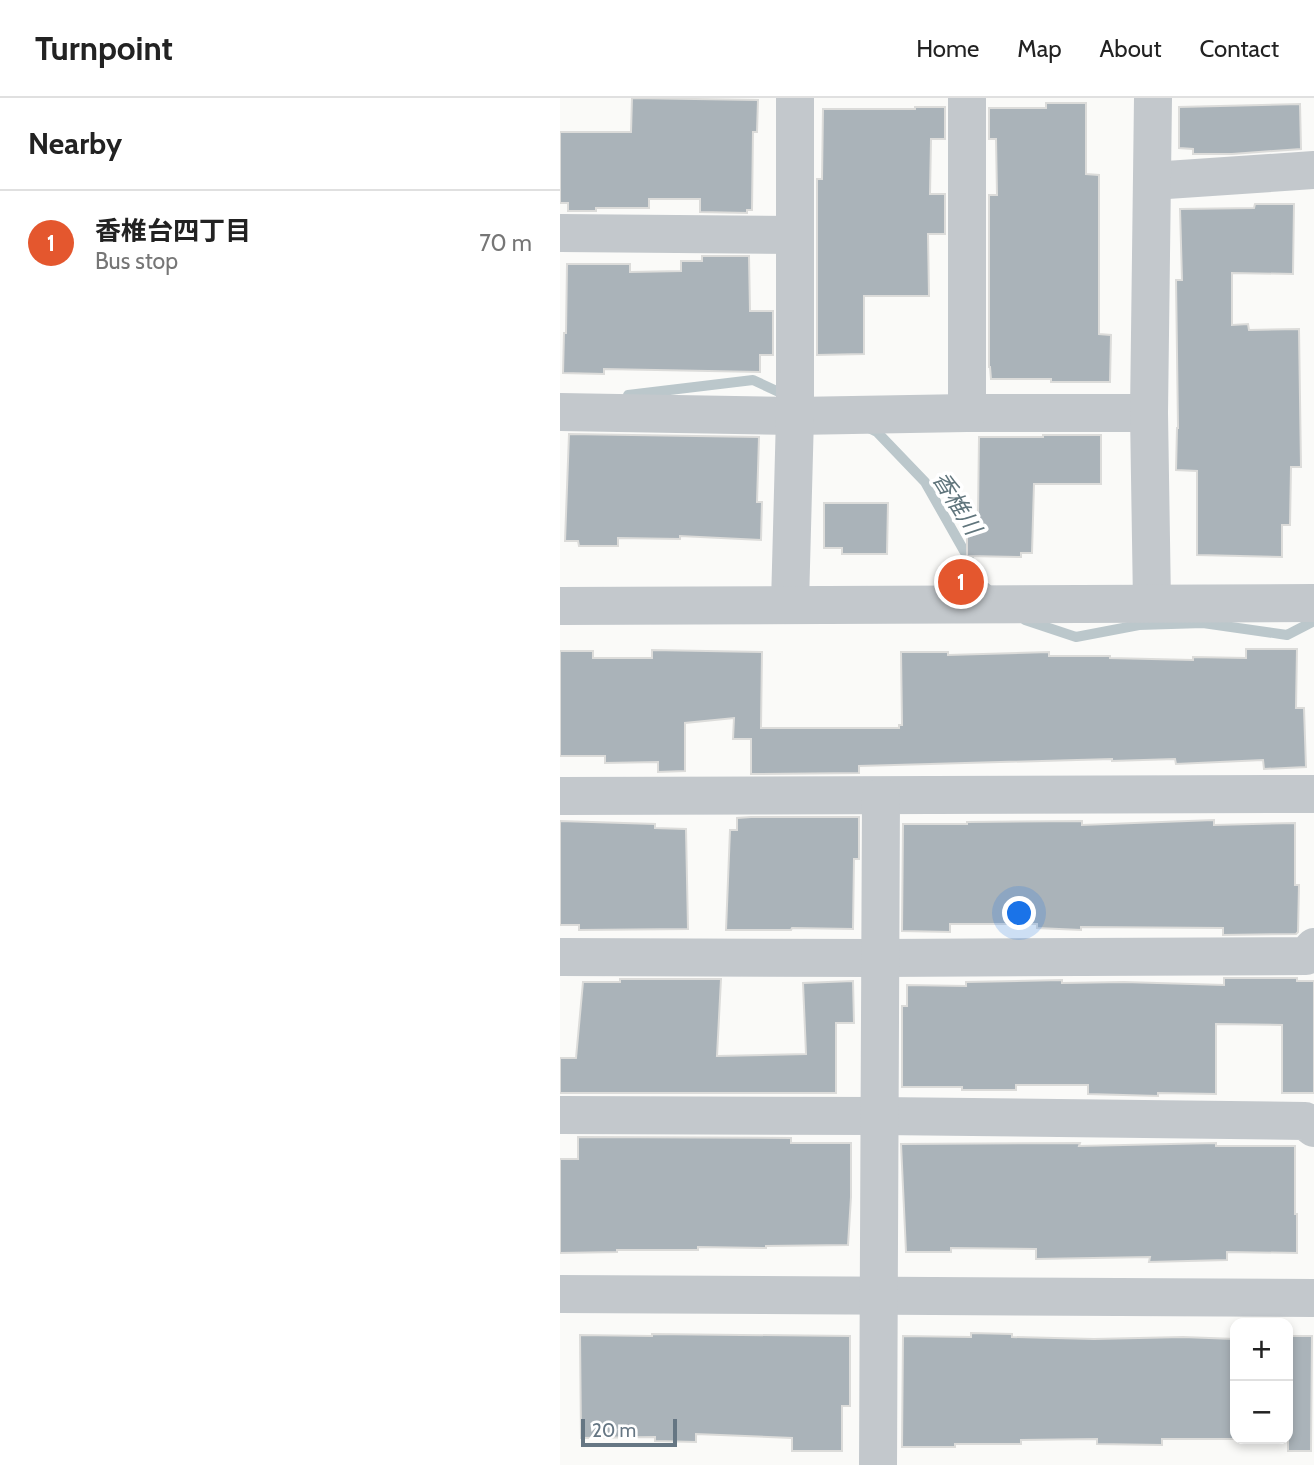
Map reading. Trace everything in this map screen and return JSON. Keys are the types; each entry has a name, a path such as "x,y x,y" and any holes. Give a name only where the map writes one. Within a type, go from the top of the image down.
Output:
{"street":[{"path":"790,604 795,416 795,98"},
{"path":"967,413 968,98"},
{"path":"1152,603 1149,413 1153,98"},
{"path":"1152,181 1314,170"},
{"path":"560,233 795,234"},
{"path":"560,412 795,416 1149,413"},
{"path":"560,606 1314,603"},
{"path":"560,796 1314,794"},
{"path":"878,1465 881,797"},
{"path":"560,957 1306,956 1314,947"},
{"path":"560,1115 1305,1121 1314,1128"},
{"path":"560,1294 1314,1298"}],"building":[{"path":"632,98 758,100 757,132 753,132 752,210 747,210 747,213 700,212 700,199 649,199 649,208 568,211 568,203 560,203 560,132 631,132"},
{"path":"1046,103 1086,103 1086,174 1099,175 1099,334 1111,335 1110,382 991,379 989,195 997,195 996,139 989,139 989,108 1046,108"},
{"path":"1300,104 1301,149 1193,154 1193,149 1179,148 1179,107"},
{"path":"945,107 945,139 931,139 930,194 945,194 945,234 928,234 929,296 864,296 864,354 817,355 817,179 822,179 823,109"},
{"path":"1255,204 1294,204 1293,274 1232,273 1232,325 1248,324 1249,330 1299,329 1301,467 1291,467 1290,525 1282,525 1282,557 1197,555 1197,471 1176,470 1176,280 1182,280 1180,209 1254,208"},
{"path":"702,256 749,256 750,311 773,311 773,355 760,355 760,372 604,369 604,374 563,373 567,264 630,264 630,272 681,271 681,261 702,261"},
{"path":"569,434 759,437 757,502 762,502 761,540 680,536 680,539 618,538 618,546 579,546 578,541 565,541"},
{"path":"1101,435 1101,484 1034,484 1032,553 1021,553 1021,557 967,556 967,514 978,514 979,437"},
{"path":"824,503 888,503 887,554 842,554 842,548 824,548"},
{"path":"1246,649 1297,649 1296,708 1304,708 1306,767 1264,769 1263,760 1176,764 1175,759 1112,759 859,766 859,773 751,774 751,739 733,739 734,718 685,723 685,771 658,772 658,762 605,763 605,756 560,756 560,651 593,651 593,658 652,658 652,650 762,652 761,728 899,728 899,725 902,725 901,652 948,652 948,655 1049,652 1049,656 1193,660 1193,657 1246,658"},
{"path":"859,817 859,859 854,859 853,929 726,930 730,830 737,830 737,818"},
{"path":"1214,820 1214,825 1295,823 1295,885 1299,885 1296,934 1223,935 1223,928 1081,927 1081,930 1037,928 1037,924 950,924 950,932 902,931 903,824 1082,821 1082,825"},
{"path":"560,821 655,824 655,828 686,829 688,929 579,930 579,925 560,925"},
{"path":"1224,978 1297,978 1297,981 1314,981 1314,1093 1282,1093 1282,1025 1216,1024 1216,1094 1088,1094 1088,1085 1016,1085 1016,1090 902,1087 902,1006 907,1006 907,985 966,986 966,982 1062,980 1062,983 1224,985"},
{"path":"620,979 721,979 717,1056 806,1054 803,983 853,981 854,1023 836,1023 836,1093 560,1093 560,1058 576,1058 583,982 620,982"},
{"path":"578,1137 791,1138 791,1143 851,1143 848,1245 698,1247 698,1250 560,1253 560,1159 578,1159"},
{"path":"1080,1143 1079,1146 1216,1143 1216,1146 1295,1146 1297,1253 1227,1252 1227,1260 1149,1262 1150,1257 1036,1259 1036,1249 951,1248 951,1252 906,1252 901,1144"},
{"path":"971,1333 1094,1339 1230,1339 1230,1439 1162,1439 1162,1445 1097,1444 1097,1439 1021,1440 1021,1444 955,1444 955,1447 902,1447 903,1336 971,1337"},
{"path":"580,1335 850,1336 850,1406 842,1406 842,1451 792,1451 792,1438 696,1434 696,1442 655,1441 655,1437 581,1438"},
{"path":"1293,1336 1312,1336 1311,1451 1288,1451 1288,1444 1293,1444"}],"waterway":[{"name":"香椎川","path":"628,395 753,380 788,394"},
{"name":"香椎川","path":"869,428 877,432 925,482 984,586 992,593"},
{"name":"香椎川","path":"1025,620 1076,637 1139,625 1203,623 1287,635 1314,621"}],"place":[{"name":"香椎台四丁目","path":"961,582"}]}
